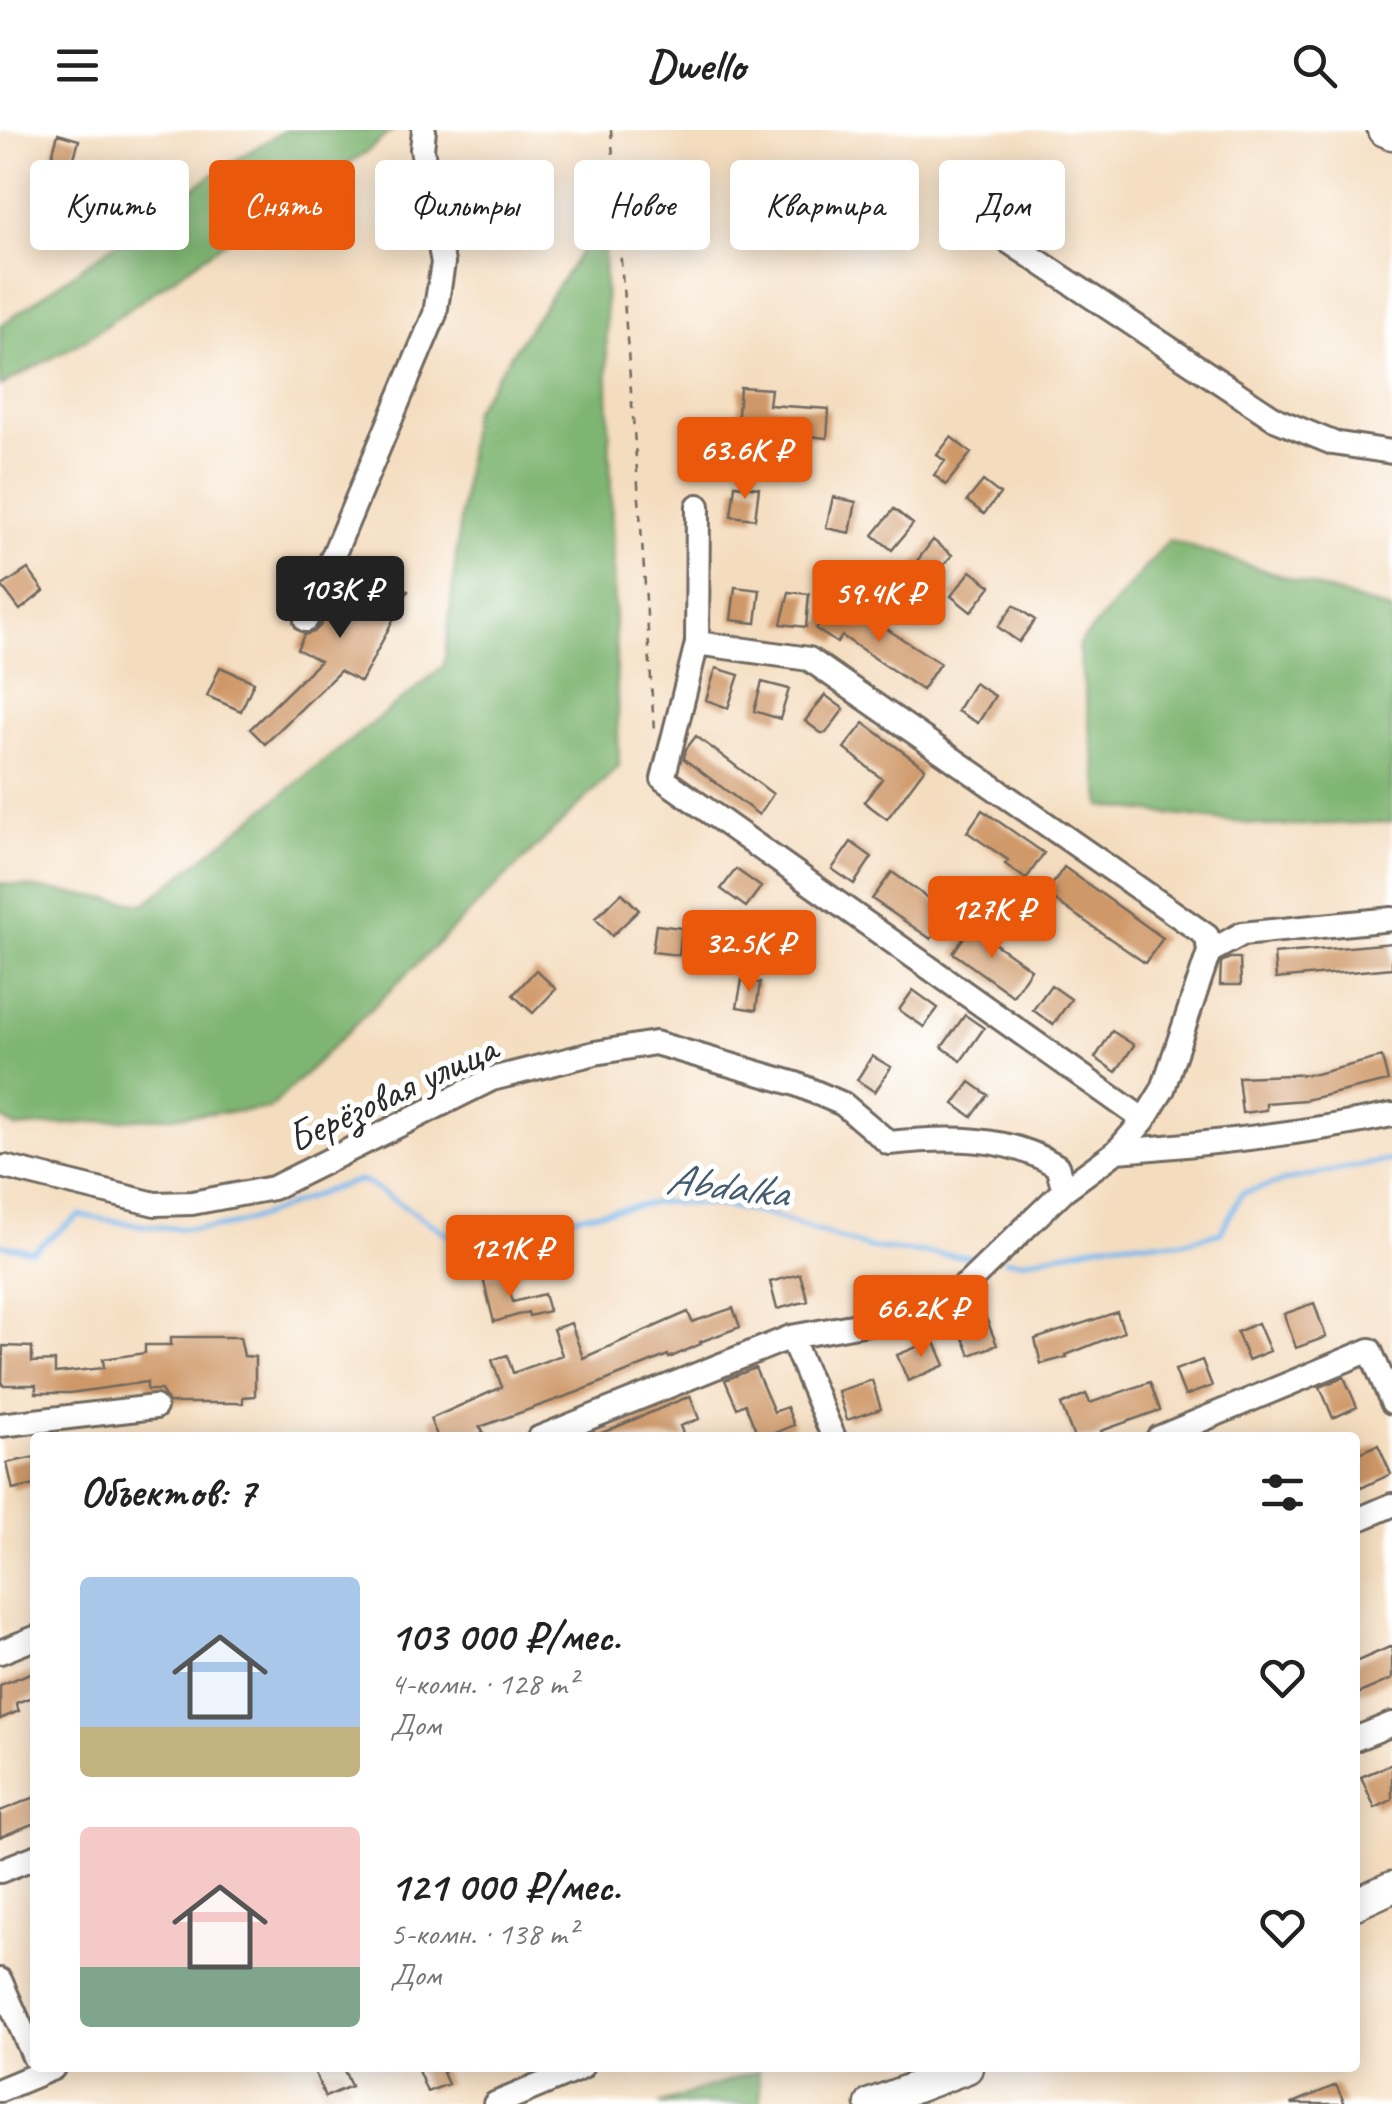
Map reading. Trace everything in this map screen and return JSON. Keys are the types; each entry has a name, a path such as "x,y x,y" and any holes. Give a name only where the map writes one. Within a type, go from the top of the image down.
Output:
{"main road":[{"path":"1383,130 1392,134"},
{"path":"1360,1902 1392,1887"},
{"path":"870,2104 957,2072"}],"street":[{"path":"306,620 435,314 443,263 422,149 424,130"},
{"path":"1022,250 1278,420 1334,444 1392,452"},
{"path":"698,506 697,643 663,779 1144,1120"},
{"path":"554,1432 791,1338 907,1316 937,1306 967,1284 1064,1190 1117,1152 1144,1120 1163,1089 1208,952 1207,936 809,660 697,643"},
{"path":"1208,952 1242,934 1392,919"},
{"name":"Берёзовая улица","path":"5,1166 155,1204 192,1203 273,1188 492,1079 595,1053 655,1043 796,1084 844,1104 888,1143 959,1138 1036,1153 1057,1166 1064,1190"},
{"path":"1117,1152 1217,1144 1392,1115"},
{"path":"791,1338 831,1432"},
{"path":"1172,1432 1370,1350 1392,1402"},
{"path":"0,1425 155,1407"},
{"path":"1360,1519 1392,1505"},
{"path":"0,1652 30,1640"},
{"path":"1360,1738 1392,1724"},
{"path":"0,1871 30,1859"},
{"path":"0,1980 30,2042"},
{"path":"0,2090 33,2072"},
{"path":"495,2104 547,2074 558,2104"}],"path":[{"path":"611,130 641,497 654,740"}],"green space":[{"path":"285,130 392,130 354,160 236,160"},
{"path":"209,177 209,250 214,250 85,340 0,386 0,326 107,250 189,250 189,191"},
{"path":"582,250 604,250 619,766 269,1109 16,1128 0,1117 0,883 145,904 444,666 472,412"},
{"path":"1169,540 1392,611 1392,822 1268,826 1102,806 1078,646"},
{"path":"755,2072 758,2072 761,2104 659,2104"}],"building":[{"path":"58,134 79,140 73,160 51,159"},
{"path":"740,387 771,389 769,405 829,409 827,438 737,428"},
{"path":"951,437 971,453 946,485 934,475 945,461 937,455"},
{"path":"983,481 1000,494 984,514 967,501"},
{"path":"735,485 759,488 755,519 731,516"},
{"path":"833,497 856,502 850,533 826,528"},
{"path":"894,509 913,524 892,550 873,535"},
{"path":"933,540 952,555 932,580 913,566"},
{"path":"348,560 408,591 361,682 340,671 265,744 250,729 320,661 297,649 304,635 320,626"},
{"path":"28,569 44,591 20,610 2,586"},
{"path":"971,571 991,586 971,612 951,596"},
{"path":"735,587 760,590 756,623 731,620"},
{"path":"789,592 809,594 806,627 781,624"},
{"path":"835,601 868,624 871,619 940,663 922,690 842,636 837,643 816,629"},
{"path":"1014,605 1035,620 1019,642 998,627"},
{"path":"220,667 254,682 241,711 207,696"},
{"path":"716,668 739,675 728,708 706,700"},
{"path":"762,682 789,689 780,719 754,711"},
{"path":"974,683 995,696 978,723 957,711"},
{"path":"825,695 844,709 826,733 821,733 805,721"},
{"path":"864,723 925,768 887,819 864,802 882,779 844,748"},
{"path":"696,736 773,794 759,815 684,759"},
{"path":"982,810 1044,853 1026,879 1005,864 1008,860 967,832"},
{"path":"851,842 872,857 854,884 832,869"},
{"path":"1064,867 1163,938 1145,963 1046,894"},
{"path":"736,869 761,887 746,907 721,889"},
{"path":"892,872 950,914 931,939 872,899"},
{"path":"622,893 639,910 612,936 595,918"},
{"path":"656,925 682,928 679,955 652,952"},
{"path":"971,927 1031,969 1013,996 953,953"},
{"path":"722,943 752,946 750,968 720,965"},
{"path":"1392,943 1392,968 1276,979 1274,954"},
{"path":"1240,958 1241,985 1220,985 1221,962"},
{"path":"536,970 556,989 533,1013 513,995"},
{"path":"742,980 760,983 756,1010 737,1007"},
{"path":"1051,985 1071,999 1053,1025 1033,1010"},
{"path":"913,990 938,1008 924,1027 899,1010"},
{"path":"965,1015 984,1028 961,1061 942,1047"},
{"path":"1112,1031 1134,1045 1116,1072 1095,1058"},
{"path":"872,1056 891,1067 875,1092 857,1080"},
{"path":"1382,1057 1388,1081 1305,1100 1266,1103 1266,1110 1242,1113 1238,1077 1316,1074"},
{"path":"970,1082 988,1095 972,1117 954,1104"},
{"path":"505,1273 513,1302 544,1294 549,1311 529,1316 528,1312 494,1322 483,1278"},
{"path":"800,1274 808,1301 777,1309 770,1282"},
{"path":"1314,1303 1326,1337 1296,1348 1284,1314"},
{"path":"733,1308 740,1327 669,1358 668,1355 480,1427 483,1432 435,1432 430,1419 502,1387 492,1360 507,1355 513,1373 562,1355 553,1329 571,1323 583,1358 688,1312 692,1322"},
{"path":"1117,1312 1124,1332 1041,1364 1035,1339"},
{"path":"984,1313 997,1345 970,1355 957,1324"},
{"path":"1258,1323 1270,1351 1248,1360 1237,1332"},
{"path":"171,1337 240,1337 244,1356 255,1357 255,1396 243,1397 243,1403 169,1403 161,1390 147,1390 147,1382 70,1393 36,1393 36,1385 2,1385 3,1346 32,1347 32,1362 55,1361 55,1373 104,1368 103,1359 145,1353 145,1345 171,1345"},
{"path":"934,1340 945,1365 908,1381 897,1355"},
{"path":"1202,1360 1212,1386 1185,1396 1175,1370"},
{"path":"755,1368 774,1412 787,1407 794,1425 777,1432 757,1432 745,1404 737,1408 725,1380"},
{"path":"1344,1377 1357,1407 1333,1418 1320,1387"},
{"path":"872,1380 881,1409 847,1420 838,1391"},
{"path":"1150,1382 1160,1410 1101,1432 1072,1432 1061,1405 1086,1394 1090,1403"},
{"path":"690,1396 699,1419 680,1426 682,1432 604,1432"},
{"path":"1378,1445 1391,1474 1361,1488 1360,1453"},
{"path":"30,1458 30,1486 13,1490 7,1463"},
{"path":"1392,1646 1392,1679 1360,1693 1360,1660"},
{"path":"30,1673 30,1698 16,1703 19,1711 0,1719 0,1685"},
{"path":"1392,1764 1392,1800 1375,1808 1361,1777"},
{"path":"30,1799 30,1825 0,1837 0,1811"},
{"path":"315,2072 345,2072 351,2086 325,2097"},
{"path":"419,2072 443,2072 448,2084 427,2092"},
{"path":"1336,2085 1345,2104 1291,2104"}],"waterway":[{"name":"Abdalka","path":"1005,1260 1022,1261 1112,1242 1183,1242 1221,1232 1242,1193 1392,1160"},
{"name":"Abdalka","path":"0,1244 32,1251 80,1215 168,1228 221,1227 255,1219 362,1180 452,1237 660,1202 725,1206 769,1215 869,1248 984,1258"}]}
